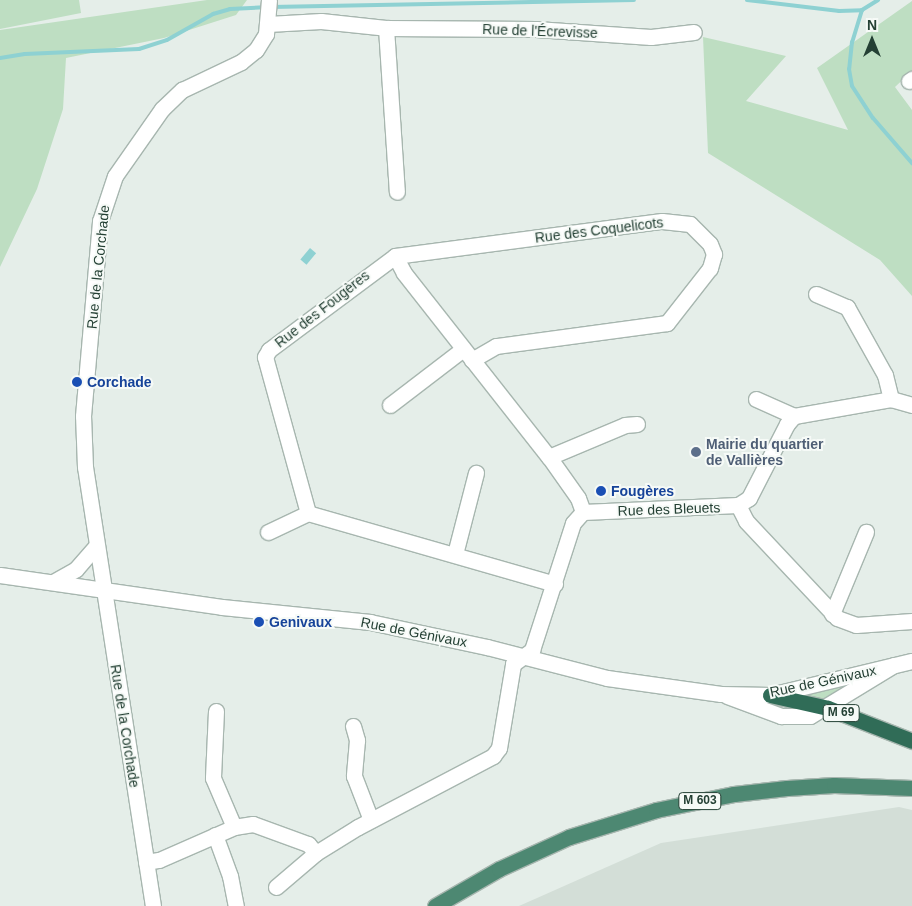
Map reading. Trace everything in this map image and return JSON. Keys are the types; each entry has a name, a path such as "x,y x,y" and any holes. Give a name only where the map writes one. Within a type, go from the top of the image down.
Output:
{"highway":[{"name":"M 69","path":"770,695 828,708 912,741"},
{"name":"M 603","path":"434,906 498,869 569,838 656,810 734,794 787,788 834,785 912,788"}],"street":[{"name":"Rue de la Corchade","path":"153,906 85,467 83,416 100,222 105,197 123,162 173,97 196,82 249,56 266,34 269,21 269,0"},
{"name":"Rue de l'Écrevisse","path":"269,21 321,21 386,28 536,28 651,37 694,32"},
{"path":"386,28 396,192"},
{"name":"Rue des Coquelicots","path":"395,256 662,221 690,224 710,244 714,254 710,268 667,323 496,346 468,354"},
{"path":"276,887 316,853 371,820 493,756 499,748 513,664 532,650 555,584 573,523 582,512 578,498 549,457 399,266 395,256"},
{"name":"Rue des Fougères","path":"308,513 266,357 284,338 381,263 395,256"},
{"path":"816,294 847,307 885,375 891,400"},
{"path":"390,405 468,354"},
{"path":"756,399 794,416 891,400 912,405"},
{"name":"Rue des Bleuets","path":"582,512 738,505 749,498 787,424 794,416"},
{"path":"549,457 625,425 637,424"},
{"path":"456,554 476,473"},
{"path":"738,505 746,521 832,614 843,622 856,625 912,621"},
{"path":"268,532 308,513 555,584"},
{"path":"832,614 866,532"},
{"path":"53,582 76,569 96,546"},
{"name":"M 69","path":"0,574 103,590"},
{"name":"Rue de Génivaux","path":"103,590 222,607 370,622 607,678 721,694 770,695 912,661"},
{"name":"Rue de Génivaux","path":"721,694 789,718 810,716 828,708 894,665"},
{"path":"216,711 213,778 234,826"},
{"path":"353,726 356,740 354,776 371,820"},
{"path":"146,862 159,860 234,826 253,824 270,828 308,844 316,853"},
{"path":"216,835 235,895 236,906"}],"shaded area":[{"path":"899,807 912,810 912,906 519,906 661,843"}],"green space":[{"path":"0,0 79,0 81,13 0,29"},
{"path":"207,0 247,0 236,15 164,38 66,58 63,109 37,189 0,267 0,30"},
{"path":"912,1 912,71 895,87 912,110 912,296 880,260 708,153 703,37 786,56 746,101 848,130 817,68"},
{"path":"857,679 822,701 807,695 807,692"}],"water":[{"path":"310,248 316,253 306,265 300,259"}],"waterway":[{"path":"271,7 634,0"},
{"path":"747,0 839,11 862,10 878,0"},
{"path":"0,58 25,54 139,49 167,40 213,14 230,9 264,7"},
{"path":"862,10 852,42 849,69 852,86 873,118 912,163"}],"place":[{"name":"Corchade","path":"77,382"},
{"name":"Mairie du quartier de Vallières","path":"696,452"},
{"name":"Fougères","path":"601,491"},
{"name":"Genivaux","path":"259,622"}]}
